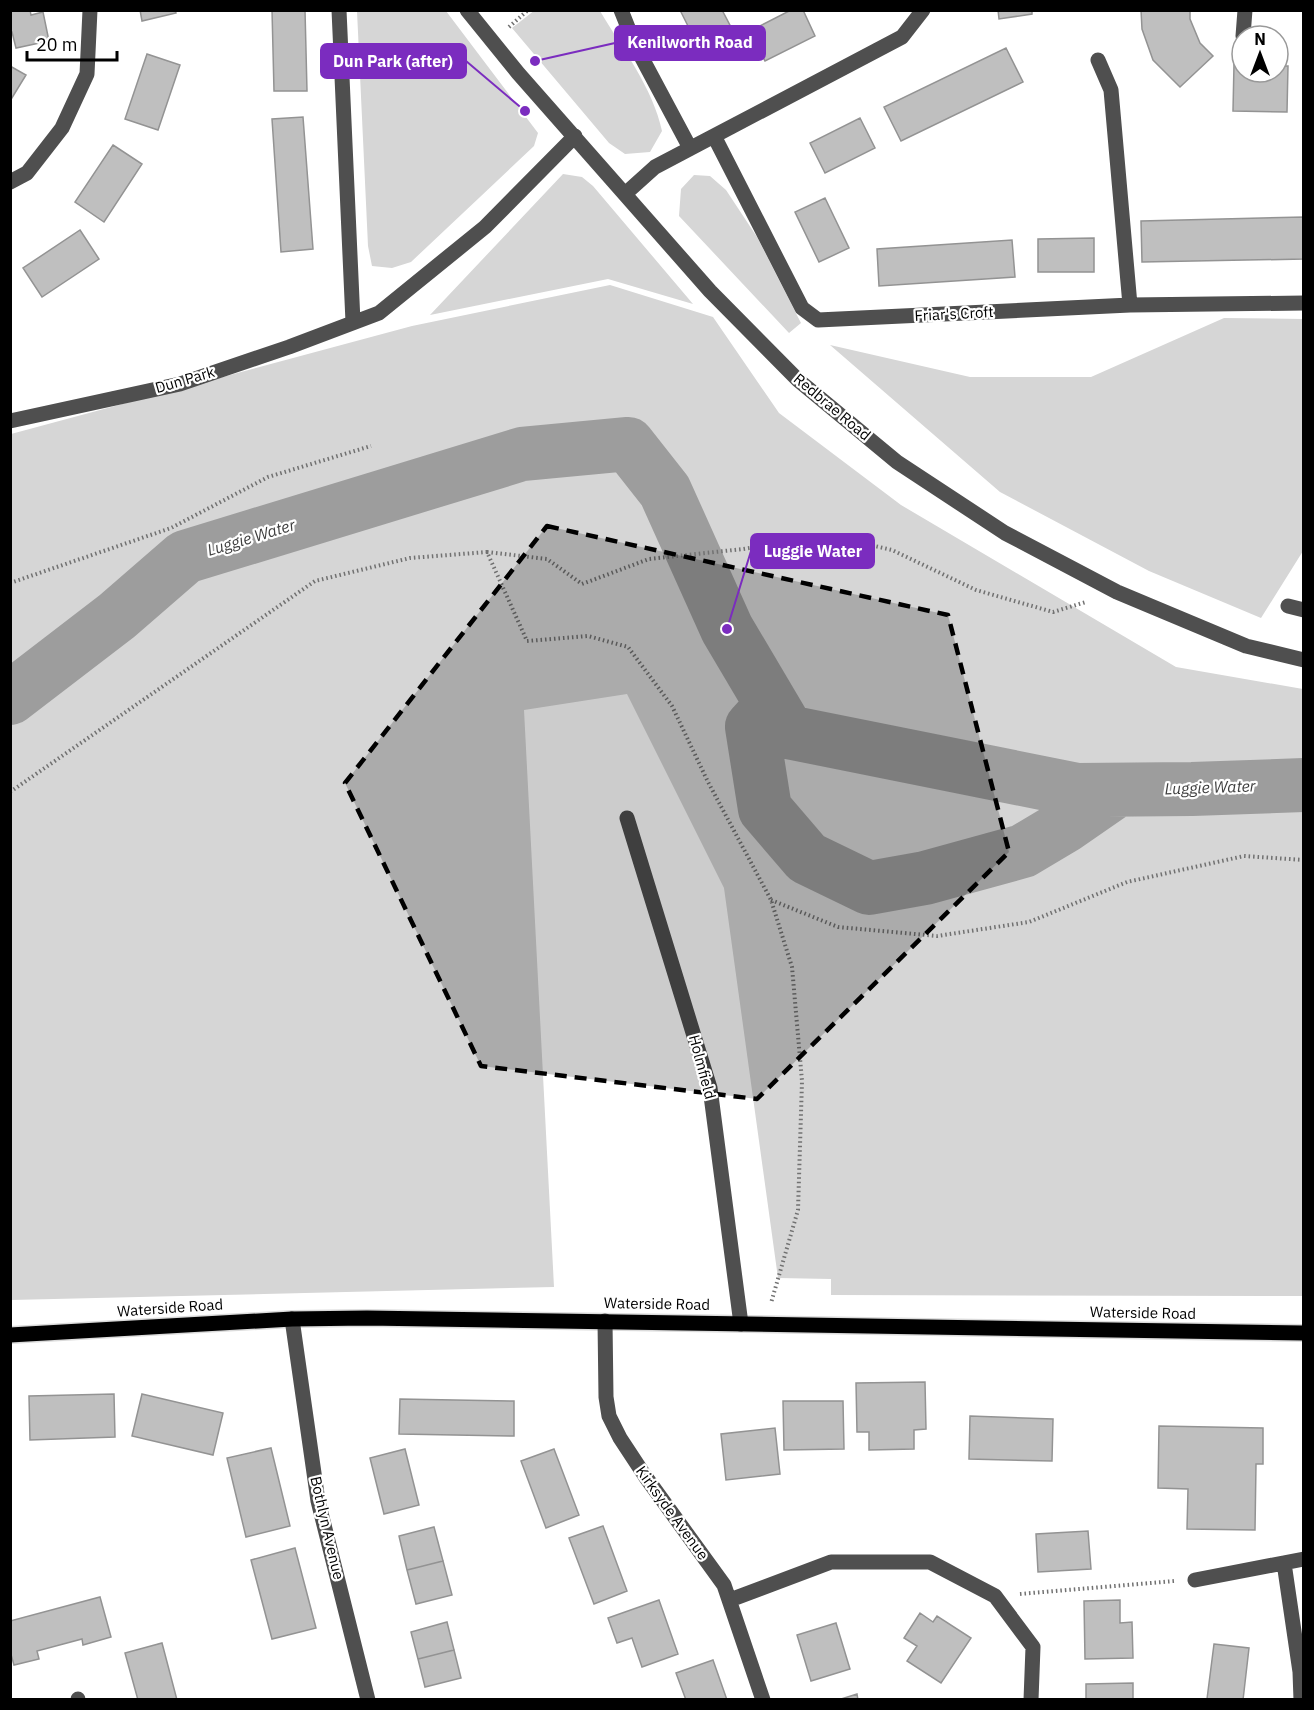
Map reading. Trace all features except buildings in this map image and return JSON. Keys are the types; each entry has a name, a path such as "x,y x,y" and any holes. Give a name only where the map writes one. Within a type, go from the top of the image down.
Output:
{"main road":[{"name":"Waterside Road","path":"10,1335 292,1319 465,1318 1304,1333"}],"street":[{"path":"10,182 27,173 62,128 67,118 87,74 90,10"},
{"path":"339,10 353,322"},
{"name":"Redbrae Road","path":"467,10 518,73 576,136 710,291 798,380 897,462 1005,533 1117,592 1246,646 1304,660"},
{"path":"621,10 635,45 690,148"},
{"path":"625,194 655,167 902,37 922,10"},
{"path":"1098,60 1111,90 1130,305"},
{"name":"Dun Park","path":"10,421 180,384 379,313 485,227 576,136"},
{"name":"Friar's Croft","path":"714,136 802,308 818,320 1130,305 1304,303"},
{"name":"Holmfield","path":"627,818 710,1088 741,1324"},
{"name":"Bothlyn Avenue","path":"292,1319 318,1501 368,1700"},
{"name":"Kirksyde Avenue","path":"605,1321 606,1397 609,1416 620,1438 645,1476 724,1585 764,1700"},
{"path":"1195,1580 1304,1559"},
{"path":"730,1600 831,1562 930,1562 996,1596 1033,1647 1031,1700"},
{"path":"1284,1563 1300,1672 1301,1700"}],"path":[{"path":"10,583 171,528 268,477 370,446"},
{"path":"10,792 315,581 410,558 487,552 548,559 582,584 649,559 743,549 832,536 892,550 976,590 1053,612 1117,592"},
{"path":"487,552 527,641 588,636 628,647 672,706 708,782 771,900 792,967 802,1081 798,1210 764,1324"},
{"path":"771,900 838,927 937,936 1029,922 1127,882 1244,856 1304,860"},
{"path":"996,1596 1138,1582 1195,1580"}],"highlighted area":[{"path":"547,526 948,615 1009,852 757,1099 481,1066 345,783"}],"shaded area":[{"path":"535,10 600,11 636,69 658,115 662,131 650,152 625,154 609,143 512,28"},
{"path":"357,11 446,11 538,133 534,146 411,262 392,268 372,266 368,246"},
{"path":"563,174 582,177 593,186 693,304 608,279 430,315"},
{"path":"694,175 710,176 726,190 757,237 801,323 789,333 679,216 681,189"},
{"path":"610,285 713,317 779,413 901,505 1176,667 1303,689 1303,1296 831,1295 831,1279 778,1278 724,888 627,694 524,710 554,1287 11,1300 11,434 412,326"},
{"path":"1224,318 1303,319 1303,551 1261,618 1149,571 1000,492 830,345 970,377 1091,377"}],"waterway":[{"name":"Luggie Water","path":"10,698 117,616 185,557 522,454 628,444 665,491 727,629 788,732 1077,790 1304,785"},
{"name":"Luggie Water","path":"772,705 752,727 765,809 807,858 869,888 925,878 1023,851 1065,826 1117,790"}],"place":[{"name":"Kenilworth Road","path":"535,61"},
{"name":"Dun Park (after)","path":"525,111"},
{"name":"Luggie Water","path":"727,629"}]}
